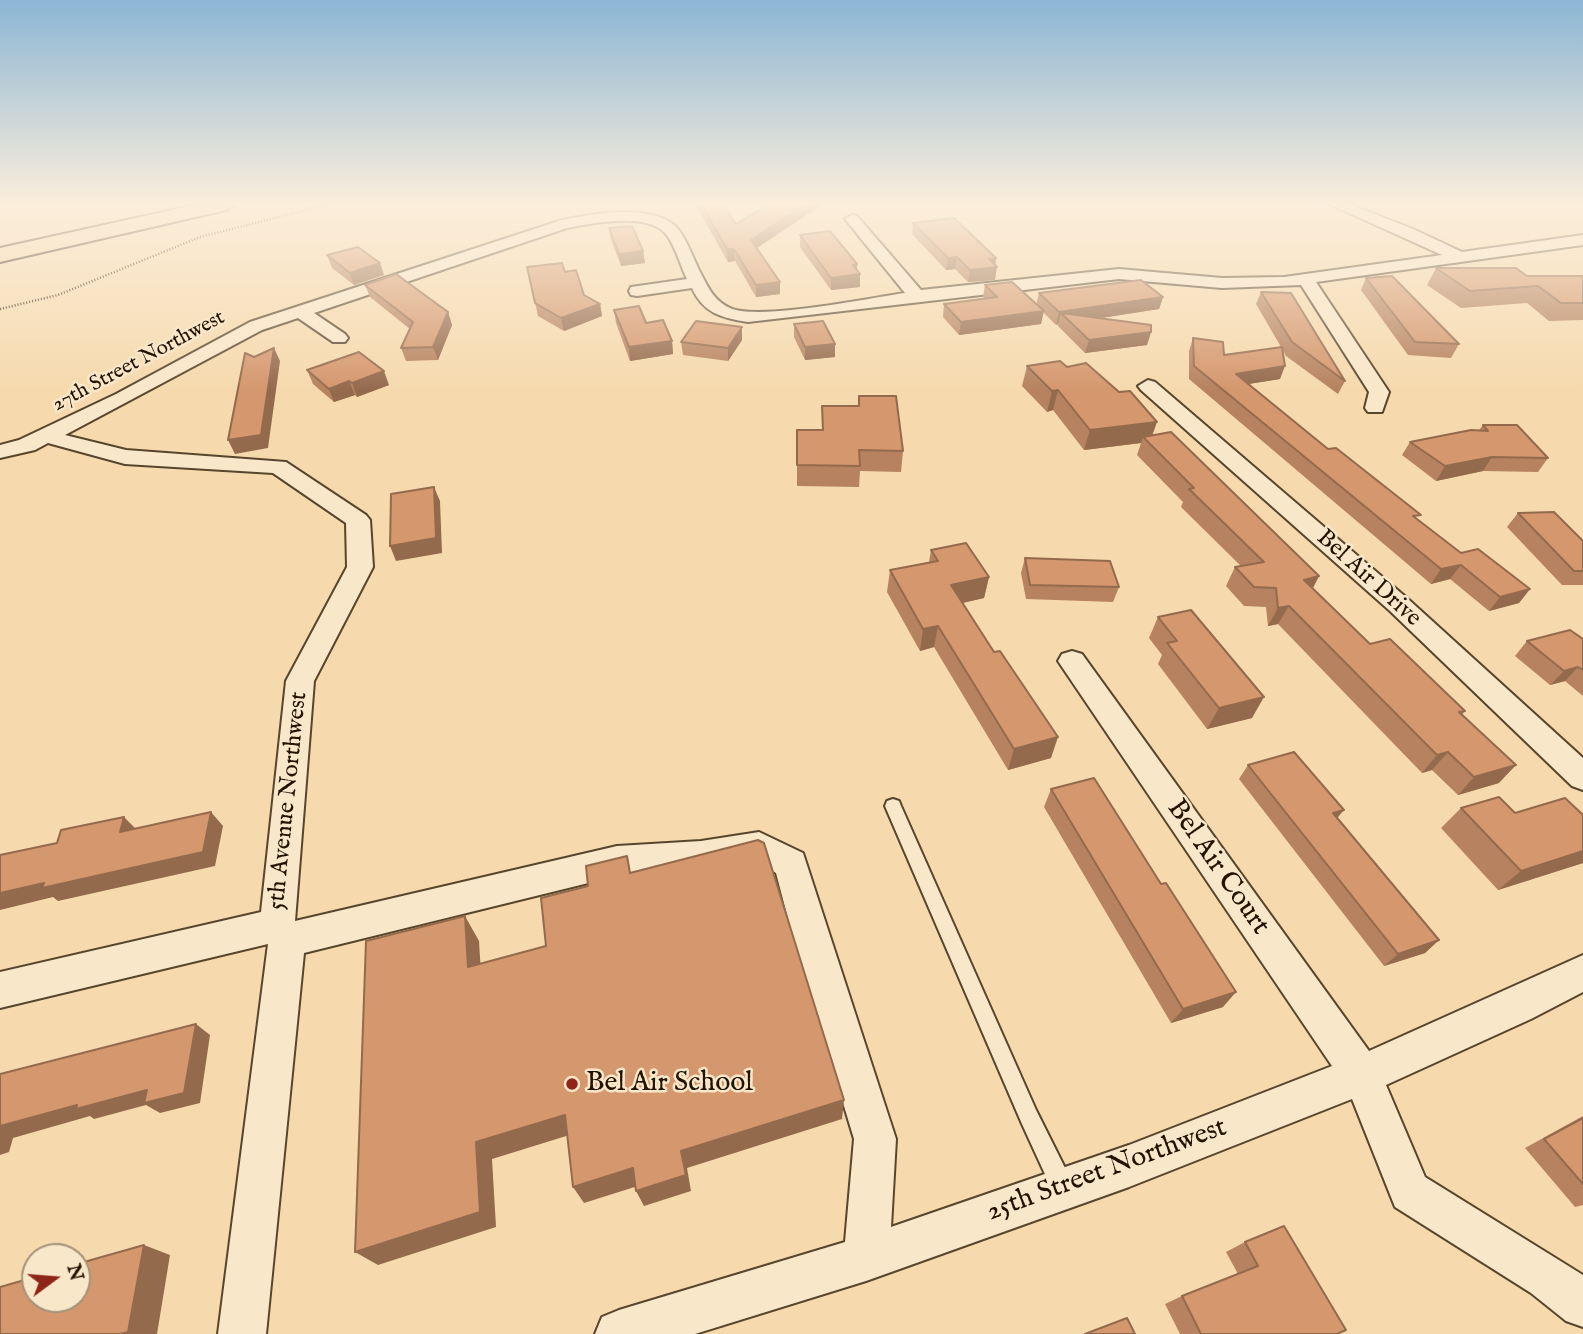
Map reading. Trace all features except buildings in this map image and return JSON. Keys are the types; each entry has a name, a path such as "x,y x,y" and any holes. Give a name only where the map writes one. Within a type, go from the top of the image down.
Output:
{"street":[{"name":"27th Street Northwest","path":"0,452 27,445 46,436 256,326 437,266"},
{"name":"27th Street Northwest","path":"688,266 706,300 715,308 748,317 1119,274 1255,284 1306,279"},
{"path":"892,266 917,296"},
{"path":"1375,408 1379,392 1370,375 1306,279 1395,266"},
{"path":"637,291 696,282"},
{"path":"300,311 339,338"},
{"name":"Bel Air Drive","path":"1148,386 1399,605 1583,778"},
{"name":"5th Avenue Northwest","path":"46,436 125,457 278,467 358,520 360,567 300,681 282,932 242,1334"},
{"name":"Bel Air Court","path":"1072,661 1362,1075 1410,1192 1547,1277 1583,1304"},
{"path":"0,990 617,860 701,856 759,846 791,864 812,941 875,1139 866,1258"},
{"name":"25th Street Northwest","path":"619,1334 866,1258 1063,1189 1362,1075 1518,1006 1583,973"}],"lane":[{"path":"893,806 1063,1189"}],"path":[{"path":"0,309 58,295 128,266"}],"place":[{"name":"Bel Air School","path":"572,1084"}]}
